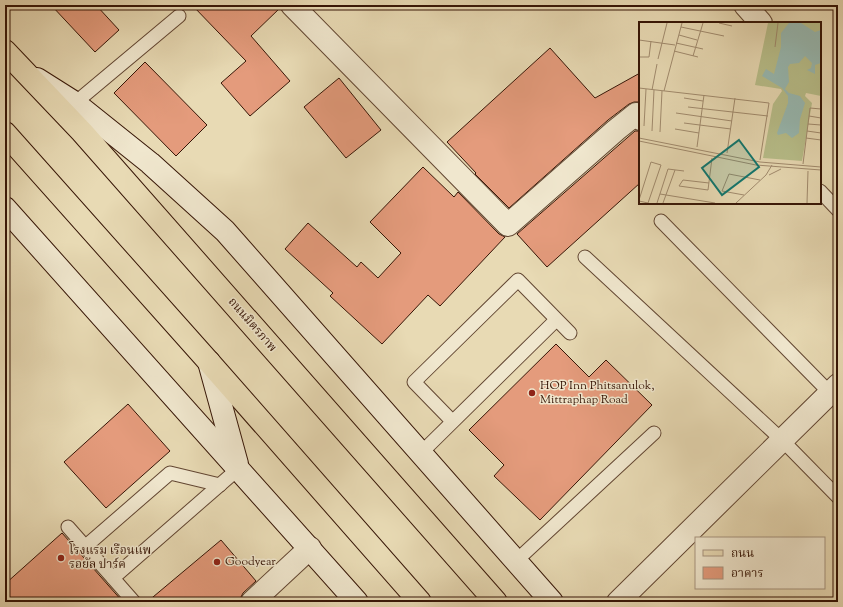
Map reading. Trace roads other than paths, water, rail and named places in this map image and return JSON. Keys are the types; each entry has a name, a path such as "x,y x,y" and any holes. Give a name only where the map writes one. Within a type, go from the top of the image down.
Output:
{"main road":[{"path":"292,5 508,225 621,126 636,114 639,118"},
{"path":"745,5 760,22"},
{"name":"ถนนมิตรภาพ","path":"5,51 87,138 496,602"},
{"path":"26,72 75,103 150,163 225,231 552,602"},
{"path":"5,133 420,602"},
{"path":"5,208 357,602"},
{"path":"209,362 238,469"},
{"path":"618,602 834,389"},
{"path":"252,602 310,548"}],"lane":[{"path":"75,103 179,16"},
{"path":"821,192 838,210"},
{"path":"661,221 834,389"},
{"path":"585,257 782,440 838,497"},
{"path":"452,421 414,382 518,280 570,333"},
{"path":"421,453 556,320"},
{"path":"516,562 654,433"},
{"path":"113,578 238,469"},
{"path":"86,546 170,473 220,485"},
{"path":"68,527 134,602"}],"place":[{"name":"HOP Inn Phitsanulok, Mittraphap Road","path":"532,393"},
{"name":"โรงแรม เรือนแพ รอยัล ปาร์ค","path":"61,558"},
{"name":"Goodyear","path":"217,562"}]}
